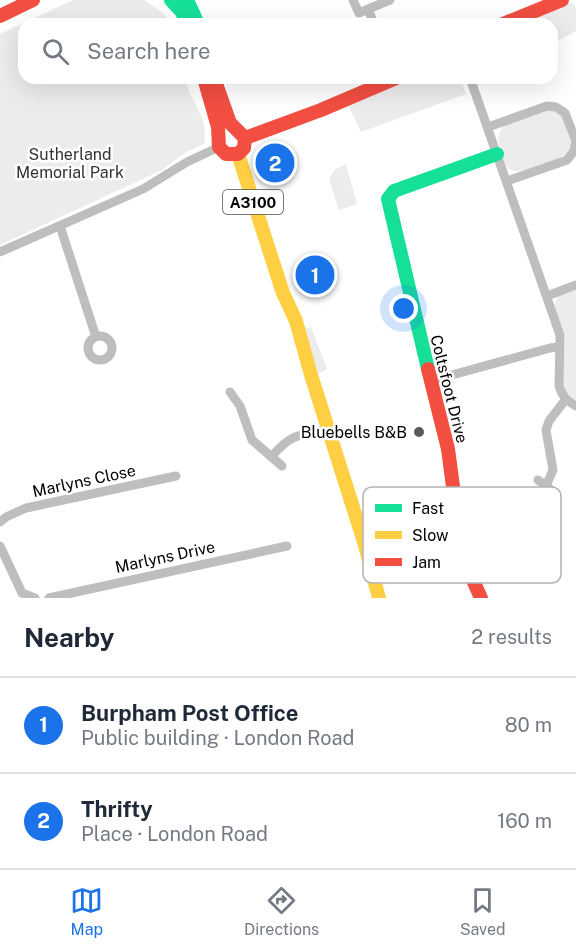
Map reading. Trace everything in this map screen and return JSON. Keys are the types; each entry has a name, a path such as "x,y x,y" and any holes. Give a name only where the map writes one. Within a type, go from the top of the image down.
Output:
{"main road":[{"path":"0,16 33,0"},
{"path":"171,0 185,18"},
{"path":"187,0 195,18"},
{"path":"518,18 562,0"},
{"path":"206,84 216,121 218,143 226,154 237,154 244,148 240,133 230,123 224,111 216,84"},
{"path":"218,143 223,131 240,133 370,91 384,84"},
{"name":"A3100","path":"237,154 283,293 281,299 330,429 363,537"},
{"name":"Coltsfoot Drive","path":"453,487 448,449 388,199 394,191 497,154"},
{"name":"Coltsfoot Drive","path":"474,583 481,598"},
{"name":"A3100","path":"372,598 374,584"},
{"name":"A3100","path":"374,584 379,598"}],"street":[{"path":"353,0 358,13 390,0"},
{"path":"368,9 372,18"},
{"path":"472,84 560,335 559,386 561,393 576,406"},
{"path":"488,127 548,106 556,107 565,113 576,141 574,151 567,160 507,181"},
{"path":"0,252 143,189 218,143"},
{"path":"60,226 96,337"},
{"path":"547,296 576,285"},
{"path":"430,381 559,347"},
{"path":"230,392 240,406 252,440 282,466"},
{"path":"547,487 542,483 553,471 546,430 549,421 566,399"},
{"path":"271,457 291,437 330,429"},
{"name":"Marlyns Close","path":"0,522 26,508 176,476"},
{"path":"0,546 22,593 35,598"},
{"name":"Marlyns Drive","path":"49,598 287,546"}],"green space":[{"name":"Sutherland Memorial Park","path":"73,0 144,0 167,18 34,18"},
{"path":"572,2 576,8 576,31 558,41 558,18 528,18"},
{"name":"Sutherland Memorial Park","path":"18,26 18,84 186,84 202,118 204,144 186,152 162,170 0,245 0,34"},
{"path":"385,84 462,84 466,94 361,132 347,103"},
{"path":"547,109 560,112 572,143 571,150 559,158 531,169 515,171 509,169 504,162 499,141 502,128 504,125"},
{"path":"346,164 357,204 339,210 329,179 335,169"},
{"path":"576,290 576,401 566,395 563,384 565,334 554,306 558,295"},
{"path":"311,327 327,369 318,374 304,329"}],"traffic: fast":[{"path":"171,0 184,18"},
{"path":"187,0 195,18"},
{"path":"428,369 388,199 394,191 497,154"}],"traffic: slow":[{"path":"238,154 283,293 296,321 363,539"},
{"path":"375,583 379,598"}],"traffic: jam":[{"path":"0,16 33,0"},
{"path":"518,18 562,0"},
{"path":"206,84 218,127 219,147 226,154 238,154 244,148 245,138 230,123 216,84"},
{"path":"245,138 321,110 382,84"},
{"path":"428,369 448,449 453,487"},
{"path":"474,583 481,598"}],"place":[{"name":"Thrifty","path":"275,163"},
{"name":"Burpham Post Office","path":"315,275"},
{"name":"Bluebells B&B","path":"419,432"}]}
